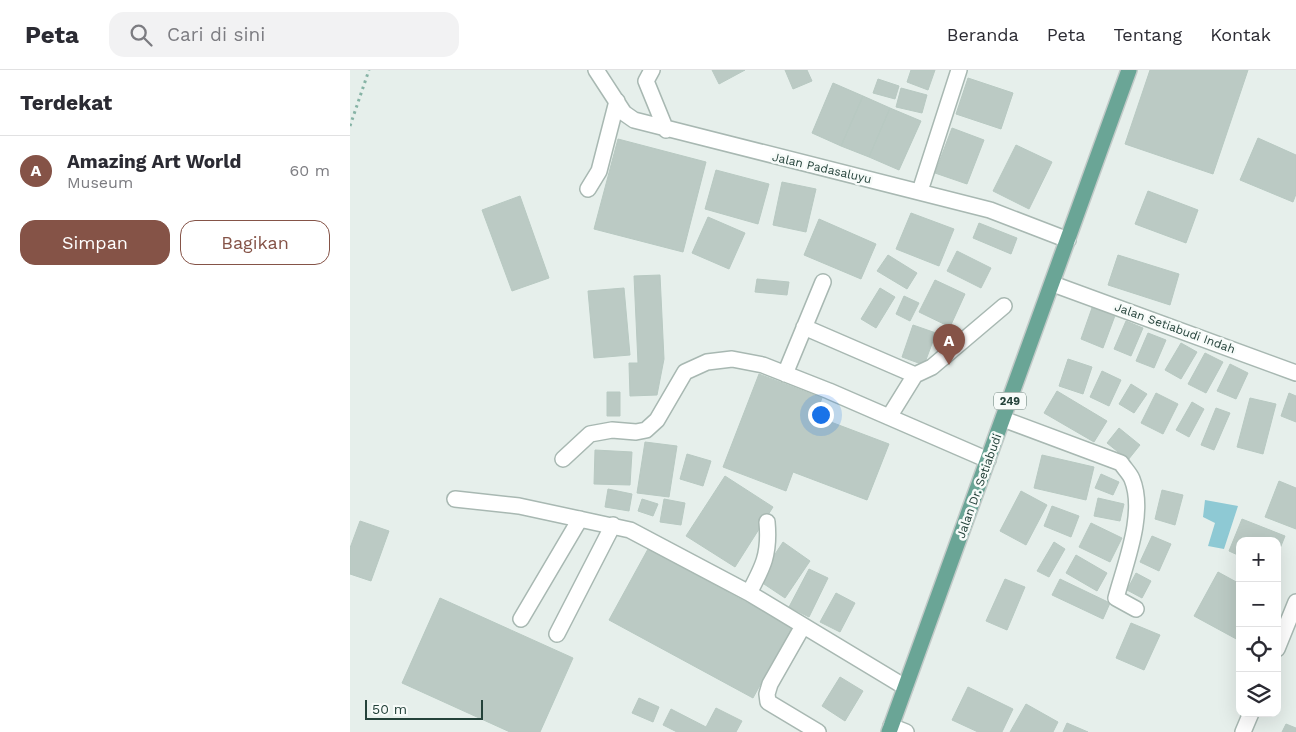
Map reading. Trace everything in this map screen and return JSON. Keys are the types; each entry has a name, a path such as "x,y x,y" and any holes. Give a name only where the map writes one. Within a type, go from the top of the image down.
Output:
{"main road":[{"name":"Jalan Dr. Setiabudi","path":"890,729 1053,284 1129,70"}],"street":[{"name":"Jalan Padasaluyu","path":"596,70 624,113 634,120 666,130 920,191 990,210 1068,240"},
{"path":"652,70 646,81 666,130"},
{"path":"920,191 959,70"},
{"path":"588,189 599,171 617,101"},
{"path":"785,374 823,282"},
{"name":"Jalan Setiabudi Indah","path":"1053,284 1296,373"},
{"path":"889,417 915,375 932,367 1004,306"},
{"path":"804,327 915,375"},
{"path":"563,459 590,434 612,430 636,432 646,430 657,420 685,372 707,362 732,359 763,365 988,460"},
{"path":"1003,419 1121,464 1127,472 1132,480 1136,506 1134,534 1116,598 1136,609"},
{"path":"455,499 519,506 613,526 641,534 749,593 905,687"},
{"path":"521,619 580,519"},
{"path":"749,593 765,562 768,536 767,522"},
{"path":"557,634 613,526"},
{"path":"1281,638 1296,602"},
{"path":"803,626 770,684 767,694 768,702 818,732"},
{"path":"1243,732 1249,717"},
{"path":"890,729 906,732"}],"path":[{"path":"350,126 369,70"}],"water":[{"path":"1205,500 1238,506 1224,549 1208,546 1215,523 1203,517"}],"building":[{"path":"712,70 745,70 719,84"},
{"path":"785,70 807,70 812,81 793,89"},
{"path":"911,70 935,70 928,90 907,82"},
{"path":"1150,70 1248,70 1213,174 1125,144"},
{"path":"968,78 1013,93 1001,129 956,114"},
{"path":"878,79 899,86 895,99 873,93"},
{"path":"833,83 863,96 841,146 812,133"},
{"path":"901,88 927,95 922,113 896,107"},
{"path":"863,96 890,108 869,157 841,146"},
{"path":"890,108 921,121 899,170 869,157"},
{"path":"952,128 984,140 967,184 935,173"},
{"path":"1258,138 1296,155 1296,194 1293,202 1240,180"},
{"path":"618,139 706,162 683,252 594,229"},
{"path":"1016,145 1052,162 1029,209 993,191"},
{"path":"716,170 769,184 758,224 705,209"},
{"path":"782,182 816,189 806,232 773,225"},
{"path":"1148,191 1198,210 1186,243 1135,224"},
{"path":"520,196 549,278 512,291 482,210"},
{"path":"911,213 954,229 939,266 896,249"},
{"path":"708,217 745,233 729,269 692,253"},
{"path":"819,219 876,244 861,279 804,255"},
{"path":"979,223 1017,238 1011,254 973,238"},
{"path":"957,251 991,268 981,288 947,271"},
{"path":"888,255 917,273 907,289 877,271"},
{"path":"1118,255 1179,274 1170,305 1108,285"},
{"path":"660,275 664,359 657,395 630,396 629,363 638,363 634,276"},
{"path":"757,279 789,282 787,295 755,292"},
{"path":"935,280 965,294 950,327 919,312"},
{"path":"624,288 630,355 594,358 588,291"},
{"path":"880,288 895,297 876,328 861,319"},
{"path":"904,296 919,303 910,321 896,314"},
{"path":"1093,305 1116,313 1103,348 1081,339"},
{"path":"1126,321 1143,328 1131,356 1114,349"},
{"path":"913,325 936,333 924,365 902,357"},
{"path":"1148,333 1166,340 1154,368 1136,361"},
{"path":"1181,343 1197,352 1181,379 1165,370"},
{"path":"1205,353 1223,362 1206,393 1188,384"},
{"path":"1068,359 1092,367 1083,394 1059,386"},
{"path":"1230,364 1248,373 1236,399 1217,391"},
{"path":"1102,371 1121,380 1109,406 1090,397"},
{"path":"759,374 822,398 815,416 889,444 867,500 793,472 786,491 723,467"},
{"path":"1131,384 1147,394 1134,413 1119,404"},
{"path":"1057,391 1107,421 1094,442 1044,413"},
{"path":"607,392 620,392 620,416 607,416"},
{"path":"1156,393 1178,404 1163,434 1141,423"},
{"path":"1289,393 1296,396 1296,422 1281,416"},
{"path":"1250,398 1276,404 1263,454 1237,447"},
{"path":"1192,402 1204,409 1189,437 1176,430"},
{"path":"1216,408 1230,413 1214,450 1201,445"},
{"path":"1119,428 1140,445 1128,460 1107,443"},
{"path":"645,442 677,446 669,497 637,493"},
{"path":"595,450 632,452 630,485 594,484"},
{"path":"687,454 711,461 703,486 680,479"},
{"path":"1042,455 1094,467 1086,500 1034,488"},
{"path":"1101,474 1119,482 1113,495 1095,488"},
{"path":"725,476 773,507 735,567 686,536"},
{"path":"1279,481 1296,488 1296,529 1265,517"},
{"path":"608,489 632,494 629,511 605,507"},
{"path":"1162,490 1183,495 1175,525 1155,519"},
{"path":"1021,491 1047,505 1026,545 1000,531"},
{"path":"1098,498 1124,504 1120,521 1094,516"},
{"path":"642,499 658,504 653,516 638,511"},
{"path":"664,499 685,503 681,525 660,522"},
{"path":"1052,506 1079,516 1071,537 1044,526"},
{"path":"1242,519 1285,536 1281,546 1281,537 1236,537 1236,554 1229,551"},
{"path":"360,521 389,531 371,581 350,574 350,548"},
{"path":"1091,523 1122,538 1110,562 1079,547"},
{"path":"1152,536 1171,544 1159,571 1140,562"},
{"path":"783,542 810,561 785,598 758,580"},
{"path":"1054,542 1065,549 1049,577 1037,571"},
{"path":"648,549 792,627 753,698 609,620"},
{"path":"1076,555 1107,573 1097,591 1066,573"},
{"path":"809,569 828,578 809,617 789,607"},
{"path":"1218,572 1236,582 1236,639 1194,616"},
{"path":"1136,573 1151,581 1142,598 1127,590"},
{"path":"1005,579 1025,587 1007,630 986,621"},
{"path":"1060,579 1110,603 1103,619 1052,595"},
{"path":"836,593 855,603 840,632 820,622"},
{"path":"440,598 573,658 540,732 510,732 402,683"},
{"path":"1131,623 1160,635 1144,670 1116,658"},
{"path":"840,677 863,691 845,721 822,706"},
{"path":"968,687 1013,709 1002,732 978,732 952,720"},
{"path":"639,698 659,707 653,722 632,713"},
{"path":"1026,704 1058,722 1053,732 1010,732"},
{"path":"716,708 742,721 736,732 677,732 663,725 671,709 706,727"},
{"path":"1067,723 1088,732 1063,732"},
{"path":"1286,724 1296,728 1296,732 1282,732"}],"place":[{"name":"Amazing Art World","path":"949,365"}]}
